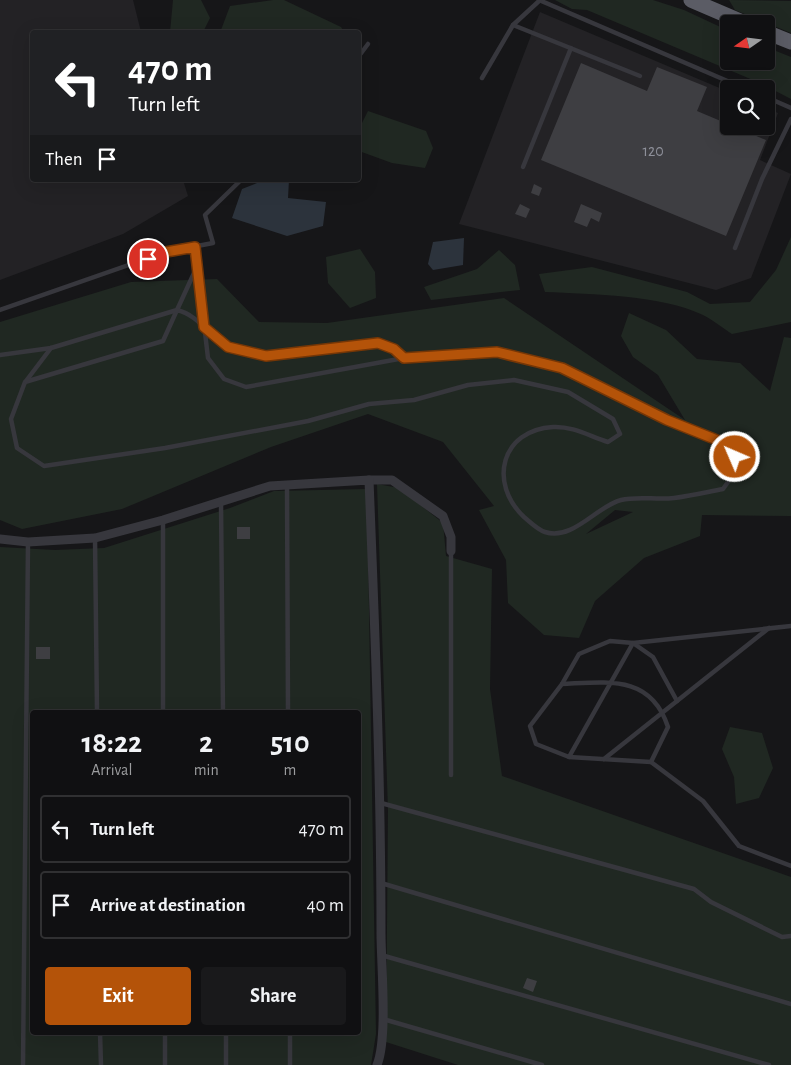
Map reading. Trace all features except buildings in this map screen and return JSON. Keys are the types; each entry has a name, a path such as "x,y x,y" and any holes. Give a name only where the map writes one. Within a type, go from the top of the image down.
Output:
{"highway":[{"path":"691,0 726,15"},
{"path":"722,0 723,6 734,15"},
{"path":"775,36 791,42"}],"street":[{"path":"370,480 381,803 382,1019 377,1065"},
{"path":"0,539 28,542 95,538 163,520 270,486 392,480 443,516 451,537 451,551"}],"lane":[{"path":"482,78 513,25 539,0 725,80"},
{"path":"513,25 640,76"},
{"path":"361,53 368,44"},
{"path":"523,167 571,48"},
{"path":"775,101 791,108"},
{"path":"735,248 762,179 791,119"},
{"path":"0,310 166,252 214,243 205,215 239,182"},
{"path":"25,382 163,341 194,273 195,247"},
{"path":"50,348 25,382 11,419 17,448 44,466 165,448 308,421 369,404 414,400 468,386 514,380 568,392 613,418 620,434 608,442 574,428 553,427 530,432 510,447 503,472 506,492 517,510 531,523 546,532 563,532 621,500 674,498 723,489 738,468 732,446 667,420 562,368 497,352 404,358 246,387 224,379 208,358 195,247"},
{"path":"0,355 50,348 177,310 194,316 228,347 266,356 378,343 394,349 404,358"},
{"path":"287,485 288,710"},
{"path":"221,502 223,710"},
{"path":"163,520 163,710"},
{"path":"95,538 97,710"},
{"path":"22,1065 28,542"},
{"path":"451,551 451,775"},
{"path":"791,626 633,643 610,641 579,654 562,684 530,726 536,744 569,757 651,762 703,801 739,846 791,866"},
{"path":"604,759 770,627"},
{"path":"569,757 633,643"},
{"path":"633,643 653,657 676,701"},
{"path":"562,684 611,681 639,688 663,712 668,727 651,762"},
{"path":"381,803 694,889 711,902 782,937 791,936"},
{"path":"381,883 791,1004"},
{"path":"381,955 769,1065"},
{"path":"382,1019 542,1065"},
{"path":"100,1035 101,1065"},
{"path":"165,1035 165,1065"},
{"path":"226,1035 226,1065"},
{"path":"290,1035 290,1065"}],"shaded area":[{"path":"0,0 133,0 140,30 30,30 30,182 184,182 188,196 123,234 0,280"},
{"path":"173,0 201,0 210,18 204,30 170,30"},
{"path":"284,0 341,27 343,30 221,30 230,6"},
{"path":"555,0 653,0 684,10 720,27 720,66 587,10 572,9"},
{"path":"729,0 791,1 791,33 775,26 775,15 747,15 735,10"},
{"path":"540,12 720,88 720,135 770,135 760,160 791,174 751,278 716,290 459,224"},
{"path":"775,51 791,57 791,99 775,91 775,80 753,80 729,70 775,70"},
{"path":"368,111 426,131 433,148 425,168 392,163 361,152 361,125"},
{"path":"289,182 288,198 326,202 323,226 287,236 232,218 242,189 257,183"},
{"path":"791,237 791,322 732,334 703,315 667,303 626,297 545,292 539,274 592,267 687,292 710,304 750,302 776,270"},
{"path":"464,238 463,265 433,270 428,264 433,242"},
{"path":"360,249 375,272 376,298 350,308 328,283 326,257"},
{"path":"499,250 515,265 520,290 431,300 424,287 477,269"},
{"path":"217,279 259,322 327,323 504,298 685,420 658,375 633,357 621,336 629,313 666,330 697,359 740,363 770,391 784,337 791,338 791,516 702,515 700,536 644,558 595,601 579,638 544,635 508,603 506,560 479,510 494,506 443,442 368,414 271,447 122,509 22,529 0,520 0,322 131,282","holes":["615,510 633,512 586,534"]},
{"path":"377,484 399,488 443,523 446,556 492,569 490,689 502,776 791,877 791,1065 458,1065 386,1042 388,810"},
{"path":"367,489 376,1034 371,1065 0,1065 0,547 55,550 104,548 230,508 274,491"},
{"path":"730,727 762,733 773,768 759,798 736,804 734,777 722,749"}],"route":[{"path":"148,259 166,252 195,247 204,327 228,347 266,356 378,343 394,349 404,358 497,352 562,368 615,392 667,420 732,446 735,457"}]}
